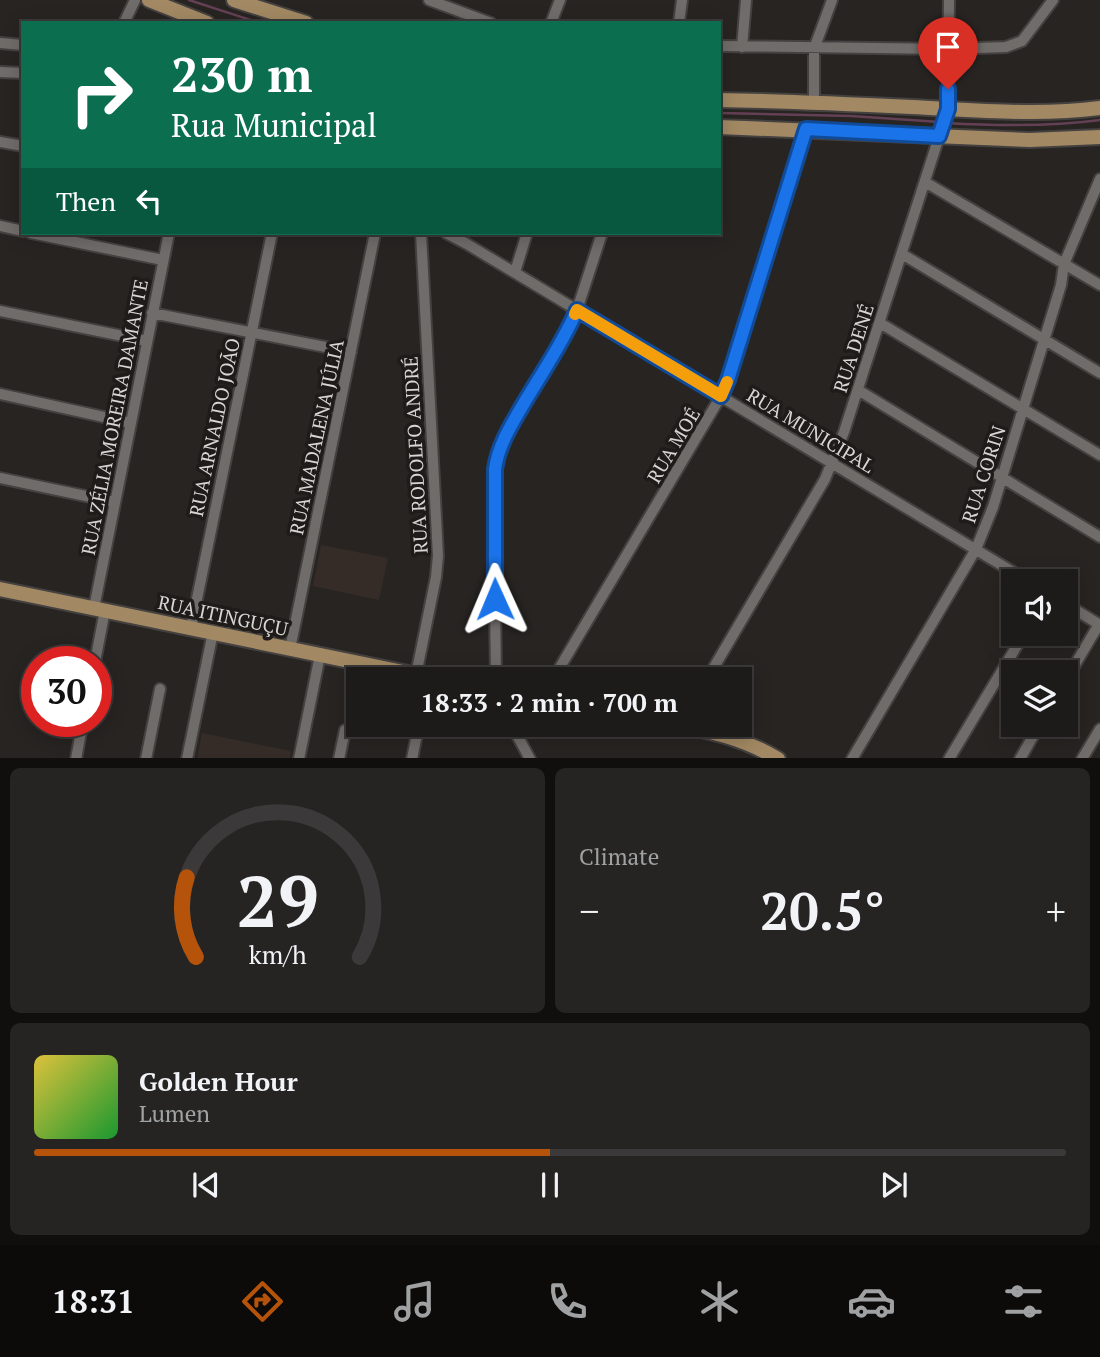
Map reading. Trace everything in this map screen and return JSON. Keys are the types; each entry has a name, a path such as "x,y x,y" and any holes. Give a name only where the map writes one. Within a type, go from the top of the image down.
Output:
{"main road":[{"path":"149,0 202,21"},
{"path":"234,0 300,21"},
{"path":"721,100 814,102 947,113 1063,112 1100,108"},
{"path":"721,127 941,132 1030,140 1100,137"},
{"name":"RUA ITINGUÇU","path":"0,590 378,667"},
{"path":"728,737 747,742 778,758"}],"street":[{"path":"125,21 135,0"},
{"path":"429,0 486,21"},
{"path":"552,21 560,0"},
{"path":"679,21 682,0"},
{"path":"743,47 746,0"},
{"path":"814,102 814,49 832,0"},
{"name":"RUA DENÉ","path":"714,667 833,463 947,113 949,0"},
{"path":"721,47 949,49 1013,46 1022,41 1053,0"},
{"path":"0,43 21,45"},
{"path":"0,72 21,74"},
{"name":"RUA MOÉ","path":"560,667 721,396 806,129"},
{"path":"0,142 21,146"},
{"name":"RUA CORIN","path":"852,758 976,550 993,507 1061,285 1064,264 1100,178"},
{"path":"925,182 1100,285"},
{"path":"0,226 21,231"},
{"path":"41,235 163,260"},
{"name":"RUA ZÉLIA MOREIRA DAMANTE","path":"97,646 114,502 169,235"},
{"name":"RUA ARNALDO JOÃO","path":"191,628 272,235"},
{"name":"RUA MADALENA JÚLIA","path":"290,649 375,235"},
{"name":"RUA RODOLFO ANDRÉ","path":"421,235 438,556 428,667"},
{"path":"515,272 526,235"},
{"path":"496,667 494,523 497,458 503,440 570,326 601,235"},
{"name":"RUA MUNICIPAL","path":"467,238 515,272 577,310 1008,569"},
{"path":"902,254 1100,373"},
{"path":"0,311 147,341"},
{"path":"152,313 351,352"},
{"path":"880,323 1100,455"},
{"path":"858,390 1100,537"},
{"path":"0,394 131,423"},
{"path":"0,478 114,502"},
{"path":"1078,611 1099,624 1078,660"},
{"path":"187,758 213,632"},
{"path":"949,758 1017,646"},
{"path":"299,758 320,655"},
{"path":"146,758 160,689"},
{"path":"1082,758 1100,729"},
{"path":"340,758 345,730"},
{"path":"76,758 80,737"},
{"path":"412,758 416,737"},
{"path":"518,737 530,758"},
{"path":"1020,758 1032,737"}],"shaded area":[{"path":"321,545 388,558 379,600 313,586"},
{"path":"202,733 291,751 290,758 197,758"}],"waterway":[{"path":"189,0 254,21"},
{"path":"721,113 851,116 940,122"},
{"path":"946,123 1023,125 1100,120"}],"slow traffic":[{"path":"575,314 577,310 721,396 727,382"}],"route":[{"path":"495,599 495,469 499,450 577,310 721,396 806,129 939,136 948,109 948,89"}]}
